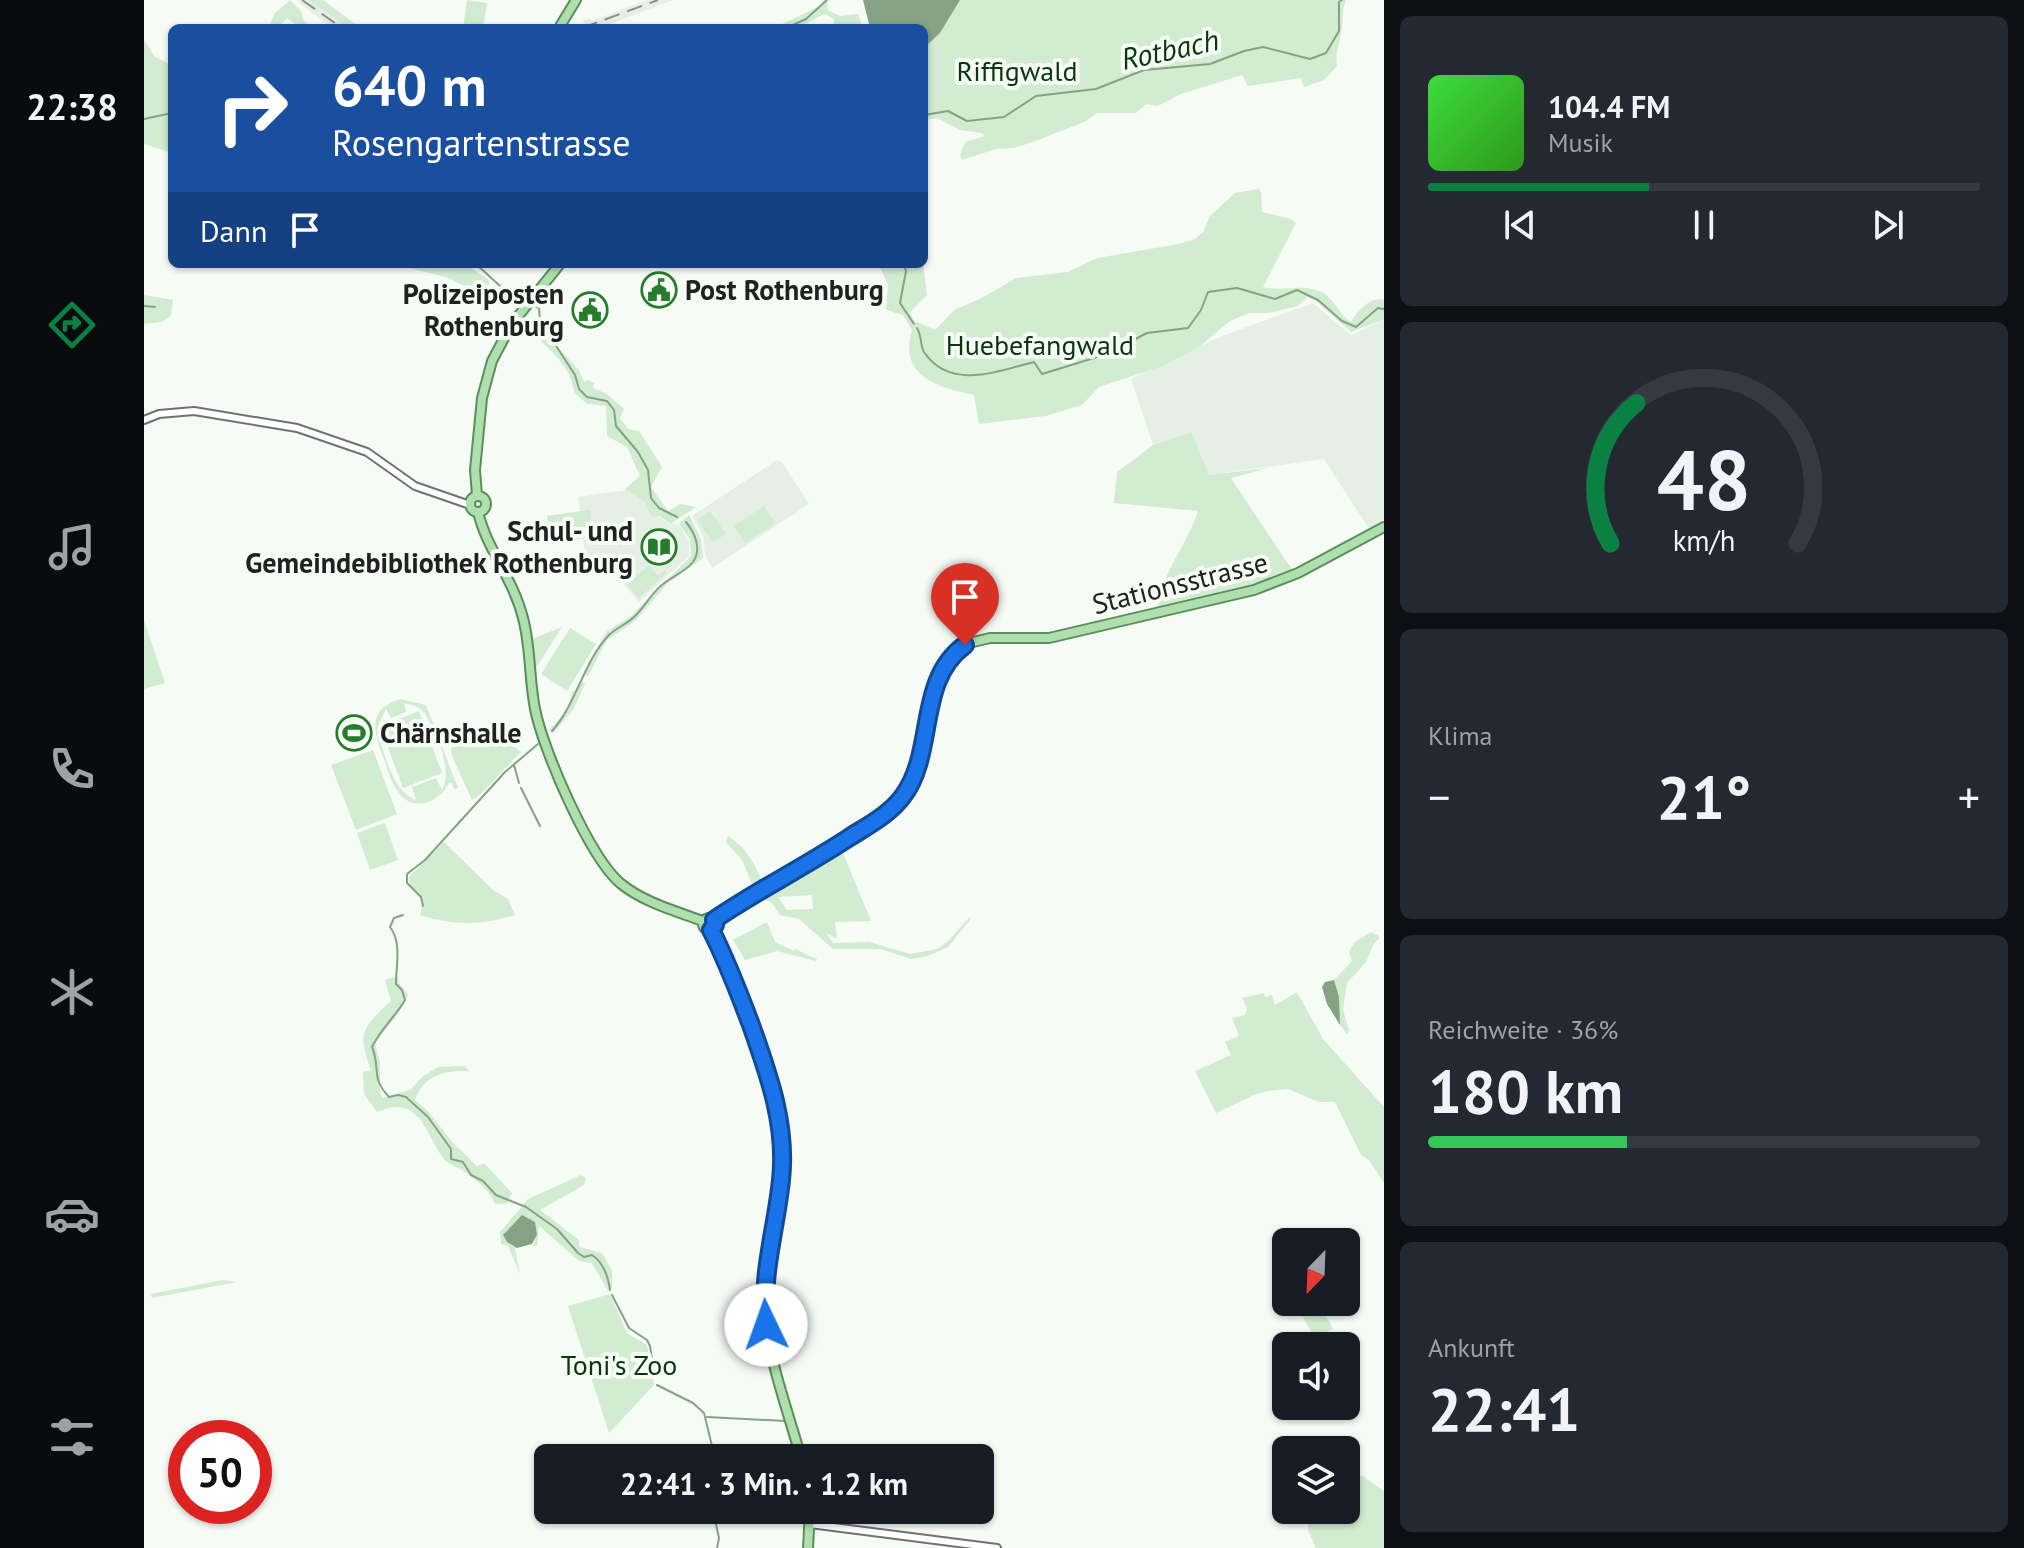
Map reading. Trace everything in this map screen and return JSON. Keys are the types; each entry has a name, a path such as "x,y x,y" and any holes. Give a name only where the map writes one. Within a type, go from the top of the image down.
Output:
{"main road":[{"path":"561,24 576,0"},
{"path":"477,495 475,470 484,384 499,345 516,317 557,268"},
{"path":"477,495 470,505 478,512 486,536 505,570 525,625 534,703 542,737 595,852 610,873 633,892 703,921 705,929 712,925 765,1064 778,1110 782,1144 781,1179 764,1297 768,1335 797,1444"},
{"path":"477,495 484,497 487,503 484,510 478,512"},
{"name":"Stationsstrasse","path":"712,925 896,804 916,772 929,710 943,670 958,650 976,640 1049,638 1254,590 1298,573 1384,527"},
{"path":"808,1548 810,1524"}],"street":[{"path":"144,420 159,414 194,411 297,428 367,452 419,488 470,505"},
{"path":"810,1524 997,1548"}],"shaded area":[{"path":"296,0 308,0 342,24 327,24"},
{"path":"647,0 673,0 610,24 584,24 583,21 590,18 592,21"},
{"path":"863,0 960,0 940,33 928,44 928,24 869,24"},
{"path":"1313,303 1351,335 1384,319 1384,521 1369,529 1324,459 1209,475 1192,432 1153,445 1131,379 1222,336"},
{"path":"777,460 782,462 809,504 712,568 705,555 703,537 692,516"},
{"path":"627,490 645,502 651,512 670,524 679,524 689,541 689,556 639,602 609,567 587,569 583,538 551,543 547,516 580,511 578,497"},
{"path":"1334,980 1339,997 1340,1025 1327,1004 1322,987 1325,982"},
{"path":"522,1215 535,1222 537,1235 532,1244 517,1248 507,1242 503,1235"}],"green space":[{"path":"290,0 308,24 295,24 287,18 281,24 270,24 275,13"},
{"path":"308,0 323,0 357,24 342,24"},
{"path":"467,0 487,3 484,24 464,24"},
{"path":"827,0 828,10 840,16 858,14 862,24 833,24 834,19 824,14 806,24 782,24"},
{"name":"Riffigwald","path":"960,0 1346,0 1337,66 1324,80 1304,87 1301,78 1248,86 1242,75 1181,94 1158,106 1146,104 1136,113 1097,113 1084,122 1033,142 962,160 960,155 965,142 985,136 960,130 937,118 928,119 928,44 940,33"},
{"path":"144,40 155,57 168,63 168,152 144,144"},
{"name":"Huebefangwald","path":"1259,189 1262,212 1296,223 1263,287 1317,290 1329,297 1351,322 1369,302 1384,300 1384,319 1351,332 1316,301 1307,297 1298,306 1269,313 1250,313 1230,321 1199,347 1160,367 1099,387 1082,405 1046,416 979,424 974,395 947,388 924,377 911,359 909,346 912,330 903,315 886,310 888,284 880,268 924,268 927,295 910,312 913,320 935,330 954,310 1016,278 1068,272 1097,258 1195,239 1203,232 1210,216 1235,193"},
{"path":"409,268 471,268 489,280 489,298 446,277"},
{"path":"144,295 173,300 171,316 162,322 144,324"},
{"path":"545,334 579,370 584,382 594,383 593,388 607,394 624,409 620,418 628,429 639,431 662,467 651,487 668,511 680,504 696,507 671,524 659,516 652,517 645,502 625,489 640,476 627,447 607,436 606,406 587,404 575,393 569,374 541,341"},
{"path":"1192,432 1209,475 1268,468 1231,478 1293,571 1262,585 1157,609 1169,571 1198,511 1114,503 1117,472 1153,445"},
{"path":"764,506 775,523 745,543 734,526"},
{"path":"590,510 593,537 551,543 547,516"},
{"path":"710,511 726,534 713,542 697,520"},
{"path":"689,515 701,539 703,558 668,583 635,621 607,640 588,676 585,675 582,682 585,684 573,710 553,733 549,730 569,709 572,691 575,691 606,632 631,616 691,556 690,540 679,523"},
{"path":"649,565 658,576 665,570 667,573 639,598 627,585"},
{"path":"144,620 165,683 144,689"},
{"path":"562,627 534,671 532,639"},
{"path":"570,628 596,644 567,691 541,674"},
{"path":"400,699 426,705 458,788 454,789 449,783 433,800 419,804 412,803 399,793 390,777 376,731 377,716 389,704","holes":["404,703 418,707 425,713 438,740 446,772 442,790 436,778 412,787 416,800 408,796 395,781 378,732 386,709 391,718 406,712"]},
{"path":"419,711 442,773 403,788 380,726"},
{"path":"497,725 510,725 515,747 521,752 472,800 452,756 451,750 459,730 493,739"},
{"path":"373,750 397,814 356,830 331,765"},
{"path":"385,823 398,860 370,870 357,833"},
{"path":"728,836 750,858 764,886 755,891 742,860 726,842"},
{"path":"444,842 493,890 508,899 515,915 468,923 420,915 423,902 410,885 409,877"},
{"path":"843,853 871,921 835,922 837,939 826,933 833,943 869,942 911,954 937,949 970,917 970,920 948,947 928,956 911,959 880,949 833,949 799,919 780,915 771,902 765,900 767,895 776,894 774,890","holes":["812,895 813,909 787,910 778,897"]},
{"path":"767,922 775,942 816,961 777,951 745,960 733,940"},
{"path":"1371,932 1379,939 1366,962 1347,983 1343,1010 1349,1030 1347,1034 1340,1025 1334,980 1352,961 1349,951 1355,942"},
{"path":"397,976 408,994 398,1014 375,1044 380,1062 380,1093 383,1098 410,1090 423,1076 438,1067 465,1066 469,1071 443,1073 429,1080 415,1100 453,1143 477,1166 484,1163 512,1193 507,1204 495,1204 480,1184 446,1161 420,1119 412,1112 391,1107 377,1112 364,1094 363,1072 371,1070 364,1047 365,1031 391,1001 385,980"},
{"path":"1297,992 1323,1039 1384,1107 1384,1183 1369,1160 1361,1155 1335,1102 1319,1102 1288,1089 1254,1095 1216,1113 1195,1071 1231,1055 1225,1042 1239,1036 1232,1018 1245,1015 1247,1009 1242,998 1264,993 1265,997 1272,995 1275,1005"},
{"path":"581,1175 586,1178 584,1185 540,1210 578,1239 580,1247 602,1253 612,1271 612,1288 608,1291 592,1263 579,1261 539,1226 537,1246 533,1246 537,1235 515,1248 520,1274 508,1246 501,1244 500,1232 528,1199"},
{"path":"223,1280 236,1282 152,1298 151,1294"},
{"name":"Toni's Zoo","path":"610,1294 627,1333 647,1345 654,1385 609,1433 568,1306"},
{"path":"1303,1316 1326,1316 1333,1329 1326,1332 1311,1332"},
{"path":"1360,1477 1384,1491 1384,1548 1316,1548 1308,1524 1360,1524"}],"waterway":[{"path":"795,24 806,19 827,0"},
{"name":"Rotbach","path":"928,114 948,111 967,121 1004,117 1036,96 1096,89 1144,70 1210,64 1263,47 1310,59 1326,53 1339,31 1339,2 1342,0"},
{"name":"Rotbach","path":"144,119 168,114"},
{"path":"480,268 511,296 525,304"},
{"path":"905,268 900,303 914,324"},
{"path":"917,328 924,352 947,371 975,375 1034,362 1042,374 1107,354 1147,333 1188,328 1201,310 1208,292 1237,288 1275,299 1297,290 1318,300 1342,321 1356,327 1378,308 1384,309"},
{"path":"532,305 539,308 540,321 575,375 579,389 587,397 607,401 614,410 616,426 638,452 648,470 651,498 659,508 677,517"},
{"path":"144,306 155,307"},
{"path":"552,731 568,708 593,657 609,635 634,617 659,588 693,562 697,552 696,541 686,522"},
{"path":"423,906 421,897 407,883 407,874 425,860 505,772 538,744"},
{"path":"514,765 519,783"},
{"path":"521,788 540,826"},
{"path":"403,915 394,918 390,927 397,947 396,984 405,1000 372,1047 383,1090 389,1097 406,1097 428,1117 451,1149 451,1159 463,1162 471,1175 483,1181 496,1195 526,1207 557,1229 578,1253 596,1258 605,1270 610,1290"},
{"path":"612,1295 629,1328 647,1340 655,1377"},
{"path":"657,1385 693,1403 704,1413 712,1444"},
{"path":"707,1417 785,1421"},
{"path":"716,1524 719,1538 717,1548"}],"railway":[{"path":"302,0 336,24"},
{"path":"593,24 658,0"}],"place":[{"name":"Post Rothenburg","path":"659,290"},
{"name":"Polizeiposten Rothenburg","path":"590,310"},
{"name":"Schul- und Gemeindebibliothek Rothenburg","path":"659,547"},
{"name":"Chärnshalle","path":"354,733"}],"route":[{"path":"766,1325 765,1274 781,1179 781,1130 772,1085 731,970 711,930 714,920 795,873 885,814 900,799 916,772 929,710 941,676 951,657 965,645"}]}
